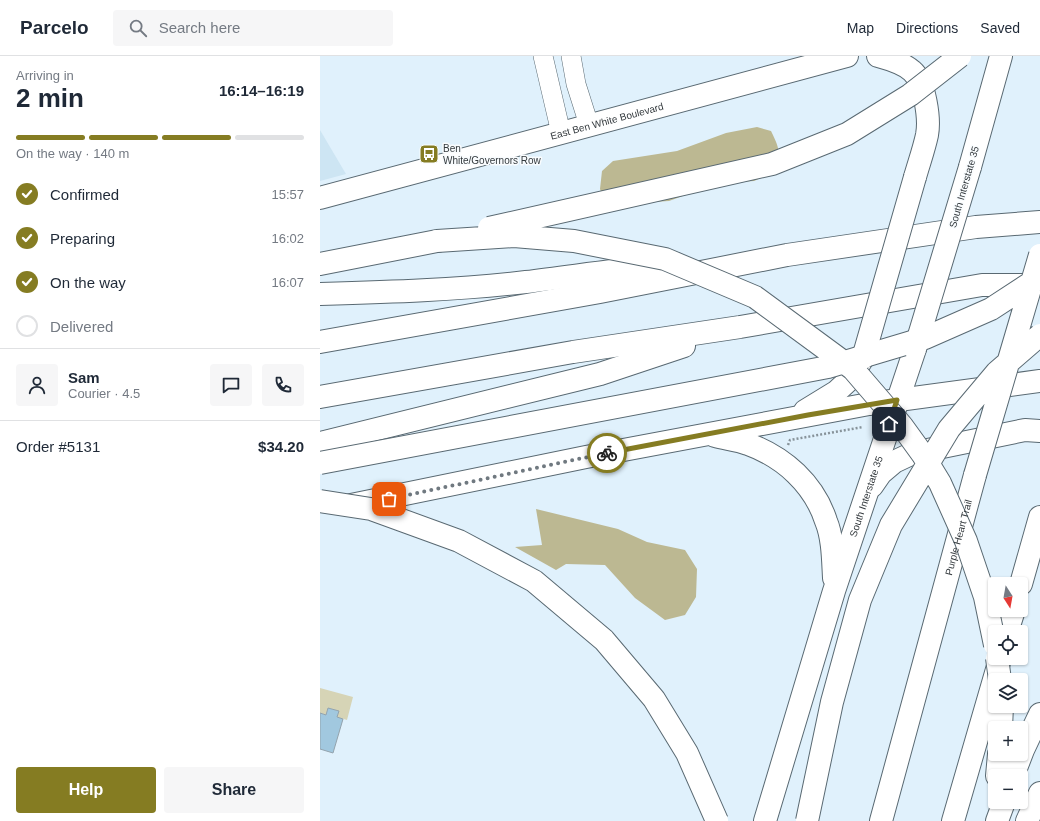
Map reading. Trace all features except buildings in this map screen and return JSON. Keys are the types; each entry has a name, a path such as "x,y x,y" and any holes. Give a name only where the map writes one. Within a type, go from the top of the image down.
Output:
{"main road":[{"name":"East Ben White Boulevard","path":"320,198 847,56"},
{"path":"793,418 836,392 849,380 863,358 927,134 928,112 924,92 912,71 891,59 878,56"},
{"path":"320,264 437,241 772,164 846,134 910,95 960,56"},
{"name":"South Interstate 35","path":"765,821 834,592 915,350 970,167 1001,56"},
{"path":"320,342 600,292 787,255 976,227 1040,222"},
{"path":"437,241 514,236 574,241 665,259 755,297 852,369 902,426 923,455 940,483 966,541 984,597 990,625"},
{"path":"320,294 412,291 525,282 635,267 787,255"},
{"name":"Purple Heart Trail","path":"881,821 975,475 1040,256"},
{"path":"320,463 828,367 925,338 991,309 1040,277"},
{"path":"320,397 573,352 740,327 982,285 1040,285"},
{"path":"320,443 600,374 740,327"},
{"path":"807,821 832,702 860,600 891,525 949,429 997,372 1040,335"},
{"path":"320,510 374,502 586,457 793,418 897,400 1040,381"},
{"path":"865,496 881,473 894,462 913,453 1025,430 1040,431"},
{"path":"706,434 748,444 778,458 800,477 814,494 827,521 832,549 834,592"},
{"path":"320,501 371,509 459,540 534,581 604,640 654,699 687,753 716,821"},
{"path":"1023,577 1040,517"},
{"path":"953,821 996,665"},
{"path":"1016,769 1040,714"},
{"path":"1027,821 1040,793"},
{"path":"994,821 995,809"},
{"path":"997,821 1001,809"}],"street":[{"path":"543,56 561,133"},
{"path":"571,56 576,84 589,125"}],"path":[{"path":"786,447 790,440 863,427"}],"shaded area":[{"path":"757,127 771,131 778,147 779,156 775,172 754,181 738,182 691,193 669,201 606,205 600,189 602,171 613,161 677,151 726,133"},
{"path":"320,130 346,174 320,181"},
{"path":"536,509 618,529 647,542 685,550 697,569 696,597 685,615 665,620 635,598 605,565 566,564 556,570 515,547 542,545"},
{"path":"320,688 353,697 347,720 337,717 338,711 328,708 326,715 320,713"}],"way so far":[{"path":"389,499 607,453"}],"place":[{"name":"Ben White/Governors Row","path":"429,154"}],"route":[{"path":"607,453 868,404 897,400 889,424"}]}
